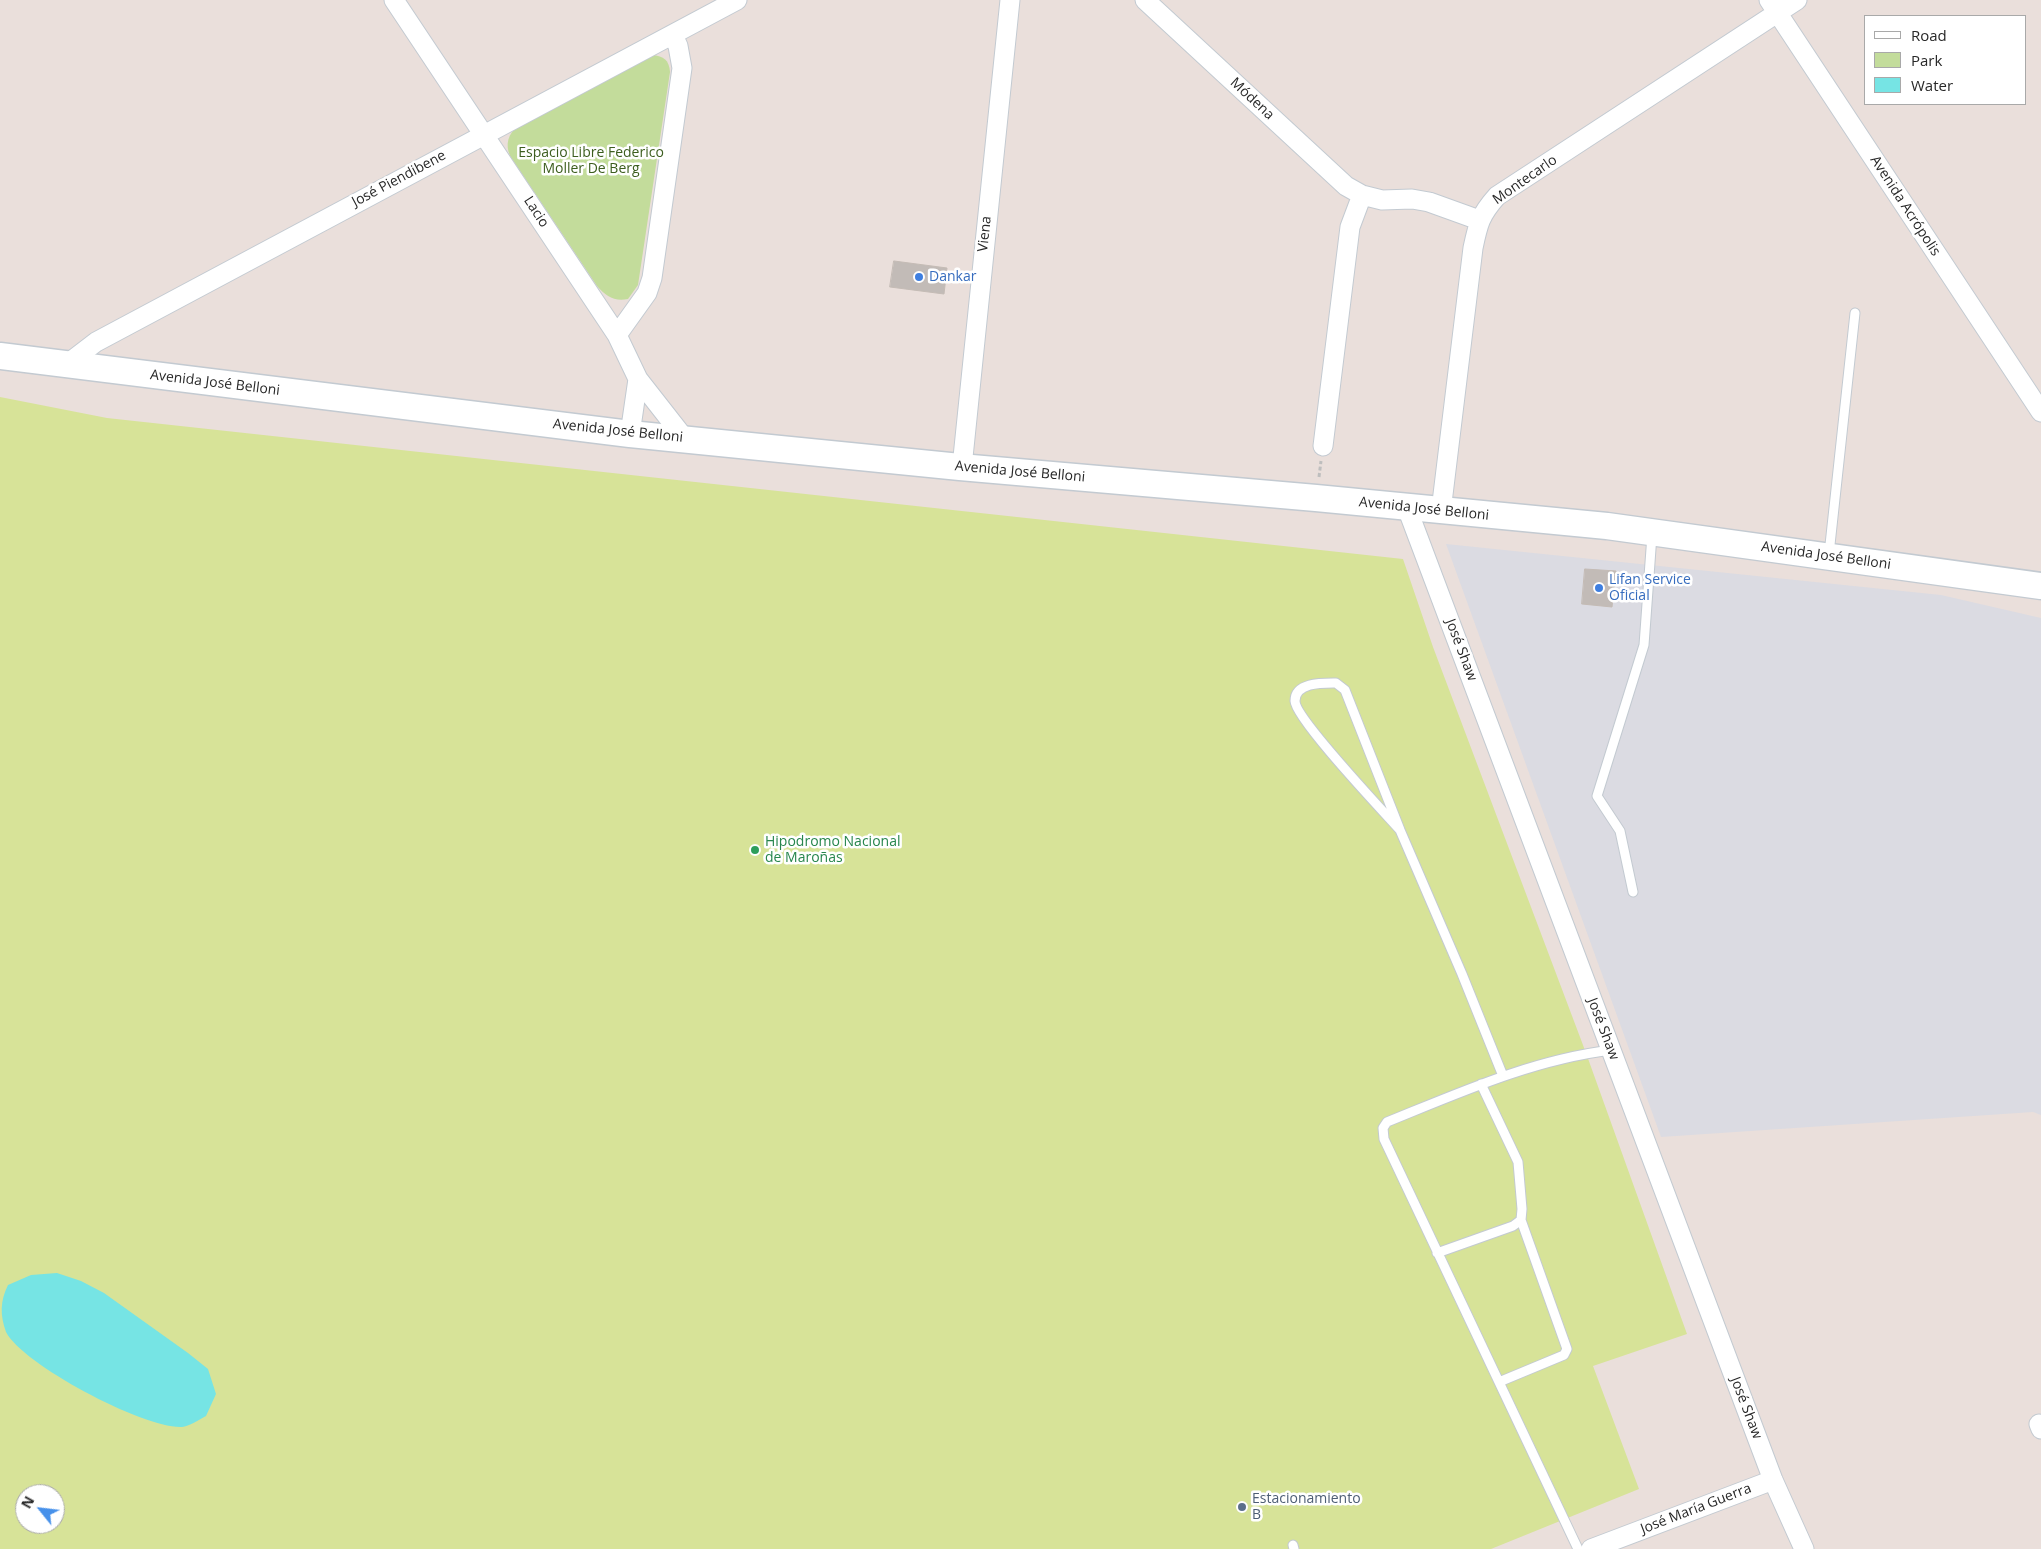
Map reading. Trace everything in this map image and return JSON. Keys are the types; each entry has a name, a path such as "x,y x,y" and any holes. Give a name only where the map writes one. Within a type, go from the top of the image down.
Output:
{"main road":[{"name":"Avenida José Belloni","path":"0,356 630,434 962,467 1607,526 2041,586"}],"street":[{"name":"Lacio","path":"394,0 617,335 638,379 685,439"},
{"name":"José Piendibene","path":"66,365 96,342 737,0"},
{"name":"Viena","path":"962,467 1010,0"},
{"name":"Módena","path":"1145,0 1346,186 1362,195 1382,200 1412,199 1429,202 1479,220"},
{"name":"Montecarlo","path":"1441,511 1473,248 1479,220 1497,196 1773,6 1797,0"},
{"name":"Avenida Acrópolis","path":"1773,6 2041,412"},
{"path":"617,335 647,293 652,278 682,68 678,46 673,35"},
{"path":"1323,446 1350,227 1362,195"},
{"path":"630,434 638,379"},
{"name":"José Shaw","path":"1407,508 1773,1480 1804,1549"},
{"name":"José María Guerra","path":"1591,1549 1773,1480"}],"lane":[{"path":"1829,557 1855,313"},
{"path":"1633,892 1620,831 1597,796 1644,645 1652,532"},
{"path":"1400,830 1320,740 1297,711 1294,700 1297,693 1306,686 1336,683 1345,690 1400,830 1462,974 1503,1076"},
{"path":"1578,1549 1384,1139 1383,1128 1387,1122 1503,1076 1560,1058 1611,1050"},
{"path":"1481,1084 1518,1162 1522,1209 1520,1220 1567,1349 1564,1355 1498,1382"},
{"path":"1437,1252 1513,1226 1520,1220"}],"path":[{"path":"1316,498 1323,446"}],"shaded area":[{"path":"1446,544 1941,595 2041,618 2041,1115 2033,1112 1661,1137"}],"green space":[{"name":"Espacio Libre Federico Moller De Berg","path":"652,55 665,59 670,72 638,285 628,299 619,300 607,295 597,286 510,156 508,143 512,132 518,126"},
{"name":"Hipodromo Nacional de Maroñas","path":"0,397 107,418 1403,559 1433,647 1586,1053 1687,1334 1593,1366 1639,1489 1491,1549 0,1549"}],"water":[{"path":"57,1273 81,1281 104,1293 208,1369 216,1394 206,1416 182,1427 165,1425 141,1418 86,1393 35,1361 17,1346 6,1332 3,1320 2,1302 8,1285 31,1275"}],"building":[{"name":"Dankar","path":"894,261 947,268 944,294 890,287"},
{"name":"Lifan Service Oficial","path":"1585,569 1616,571 1612,607 1582,604"}],"place":[{"name":"Dankar","path":"919,277"},
{"name":"Lifan Service Oficial","path":"1599,588"},
{"name":"Hipodromo Nacional de Maroñas","path":"755,850"},
{"name":"Estacionamiento B","path":"1242,1507"}]}
